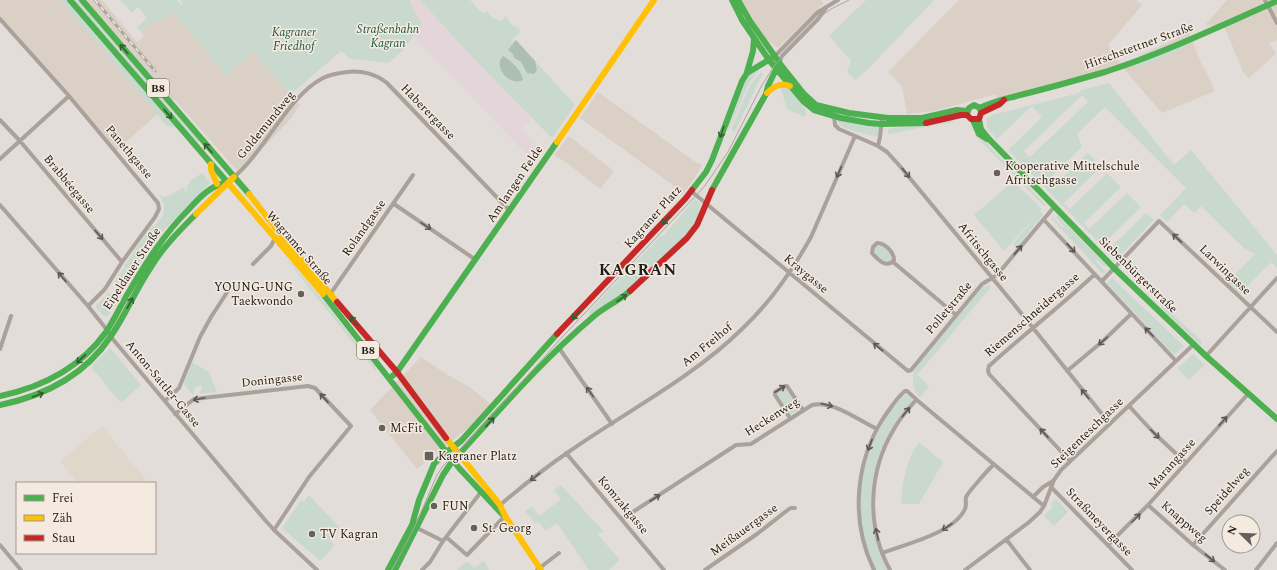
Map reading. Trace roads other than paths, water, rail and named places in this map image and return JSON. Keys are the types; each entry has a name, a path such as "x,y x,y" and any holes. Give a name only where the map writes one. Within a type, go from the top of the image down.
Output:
{"main road":[{"name":"Wagramer Straße","path":"70,0 330,302 454,461 481,492 505,516"},
{"name":"Wagramer Straße","path":"82,0 234,177 397,372 500,505 505,516 539,569"},
{"name":"Am langen Felde","path":"390,378 397,372 476,260 654,0"},
{"path":"732,0 754,39 809,99 817,105 834,113"},
{"path":"738,0 791,87 811,108 834,113"},
{"name":"Hirschstettner Straße","path":"834,113 869,123 922,118 957,110 967,113 971,106 974,105 978,115 991,102 1004,100 1092,76 1130,63 1195,37 1266,2 1277,1"},
{"name":"Kagraner Platz","path":"414,526 418,500 431,469 440,458 461,441 549,343 641,247 706,172 742,81 747,73 753,52 754,39"},
{"path":"747,73 775,62"},
{"path":"766,94 775,62"},
{"path":"388,570 443,475 454,461 559,348 588,321 625,296 681,245 694,229 705,203 725,165 766,94 774,85 784,84 791,87"},
{"path":"967,113 978,115"},
{"name":"Siebenbürgerstraße","path":"978,115 976,131 983,138 989,140 1114,268 1206,356 1277,419"},
{"path":"211,164 211,170 217,184 228,182"},
{"name":"Eipeldauer Straße","path":"0,405 18,402 37,395 64,381 86,363 111,337 133,296 158,256 178,232 234,177"},
{"name":"Eipeldauer Straße","path":"0,396 19,393 41,385 59,376 78,362 94,347 107,330 141,270 167,233 190,207 217,184"},
{"path":"395,570 414,526"}],"street":[{"path":"775,62 818,12 838,0"},
{"path":"1266,2 1277,23"},
{"path":"775,62 818,19 828,6"},
{"name":"Panethgasse","path":"0,19 69,96 158,203 159,209 155,217 122,262 105,289 88,306"},
{"name":"Haberergasse","path":"313,84 330,75 352,71 366,73 384,81 510,211"},
{"name":"Goldemundweg","path":"234,177 246,166 293,104 313,84"},
{"path":"0,160 69,96"},
{"name":"Afritschgasse","path":"834,113 835,125 839,130 878,146 887,152 899,165 1110,424"},
{"name":"Brabbéegasse","path":"0,120 20,141 122,262"},
{"path":"878,146 882,121"},
{"name":"Am Freihof","path":"500,505 566,453 680,379 729,342 752,319 790,273 811,238 855,136"},
{"name":"Rolandgasse","path":"331,293 413,175"},
{"name":"Kraygasse","path":"691,191 908,371"},
{"path":"394,204 476,260"},
{"name":"Anton-Sattler-Gasse","path":"0,205 88,306 111,337 274,530 317,570"},
{"name":"Polletstraße","path":"908,371 911,370 981,285 985,281 997,275 1054,207"},
{"path":"1044,220 1176,361"},
{"name":"Larwingasse","path":"1114,268 1159,221 1277,332"},
{"path":"253,264 271,246 275,238"},
{"path":"881,243 892,252 894,258 893,262 886,264 874,255 872,249 875,244 881,243"},
{"path":"893,262 956,315"},
{"path":"1102,281 1114,268"},
{"name":"Riemenschneidergasse","path":"1070,461 988,373 988,370 989,366 1011,346 1067,300 1094,274"},
{"path":"1206,356 1277,278"},
{"path":"165,401 179,388 200,337 228,291"},
{"path":"1067,371 1132,314"},
{"path":"0,349 11,316"},
{"name":"Steigenteschgasse","path":"965,570 1034,518 1044,506 1054,480 1060,470 1194,344"},
{"path":"559,348 612,424"},
{"name":"Doningasse","path":"175,414 194,399 308,386 315,388 351,426 309,477 274,530"},
{"path":"790,418 775,392 787,386 803,410"},
{"path":"874,570 862,536 858,514 858,501 863,464 876,429 891,407 904,392 907,391 1044,506"},
{"name":"Marangasse","path":"1108,545 1148,505 1248,394"},
{"path":"890,570 882,553 876,532 873,491 875,476 881,455 890,436 900,420 916,400"},
{"name":"Heckenweg","path":"622,519 736,445 751,444 790,418 815,404 828,404 876,429"},
{"path":"1129,406 1153,432 1186,463"},
{"name":"Speidelweg","path":"1193,545 1277,451"},
{"name":"Komzakgasse","path":"566,453 664,570"},
{"path":"882,553 947,528 965,510 967,496 994,464"},
{"path":"1033,497 1043,487 1054,480"},
{"name":"Straßmeyergasse","path":"1051,488 1132,570"},
{"path":"422,570 430,562 445,539 481,492"},
{"name":"Knappweg","path":"1148,505 1193,545 1225,570"},
{"name":"Meißauergasse","path":"705,570 757,534 789,509 795,508"},
{"path":"414,526 445,539 467,555 505,516"},
{"path":"1006,539 1030,570"},
{"path":"1256,570 1277,543"},
{"path":"0,545 21,570"},
{"name":"Wagramer Straße","path":"539,569 559,554"}],"tram line":[{"path":"392,570 415,526 437,475 443,466 704,187 728,152 762,85 774,66 820,17 831,9 849,0"}],"railway":[{"path":"95,0 155,71"}],"place":[{"name":"Kooperative Mittelschule Afritschgasse","path":"997,173"},
{"name":"YOUNG-UNG Taekwondo","path":"301,294"},
{"name":"McFit","path":"382,428"},
{"name":"Kagraner Platz","path":"429,456"},
{"name":"FUN","path":"434,506"},
{"name":"St. Georg","path":"474,528"},
{"name":"TV Kagran","path":"312,534"}],"district":[{"name":"KAGRAN","path":"638,270"}],"park label":[{"name":"Straßenbahn Kagran","path":"388,36"},
{"name":"Kagraner Friedhof","path":"294,39"}]}
